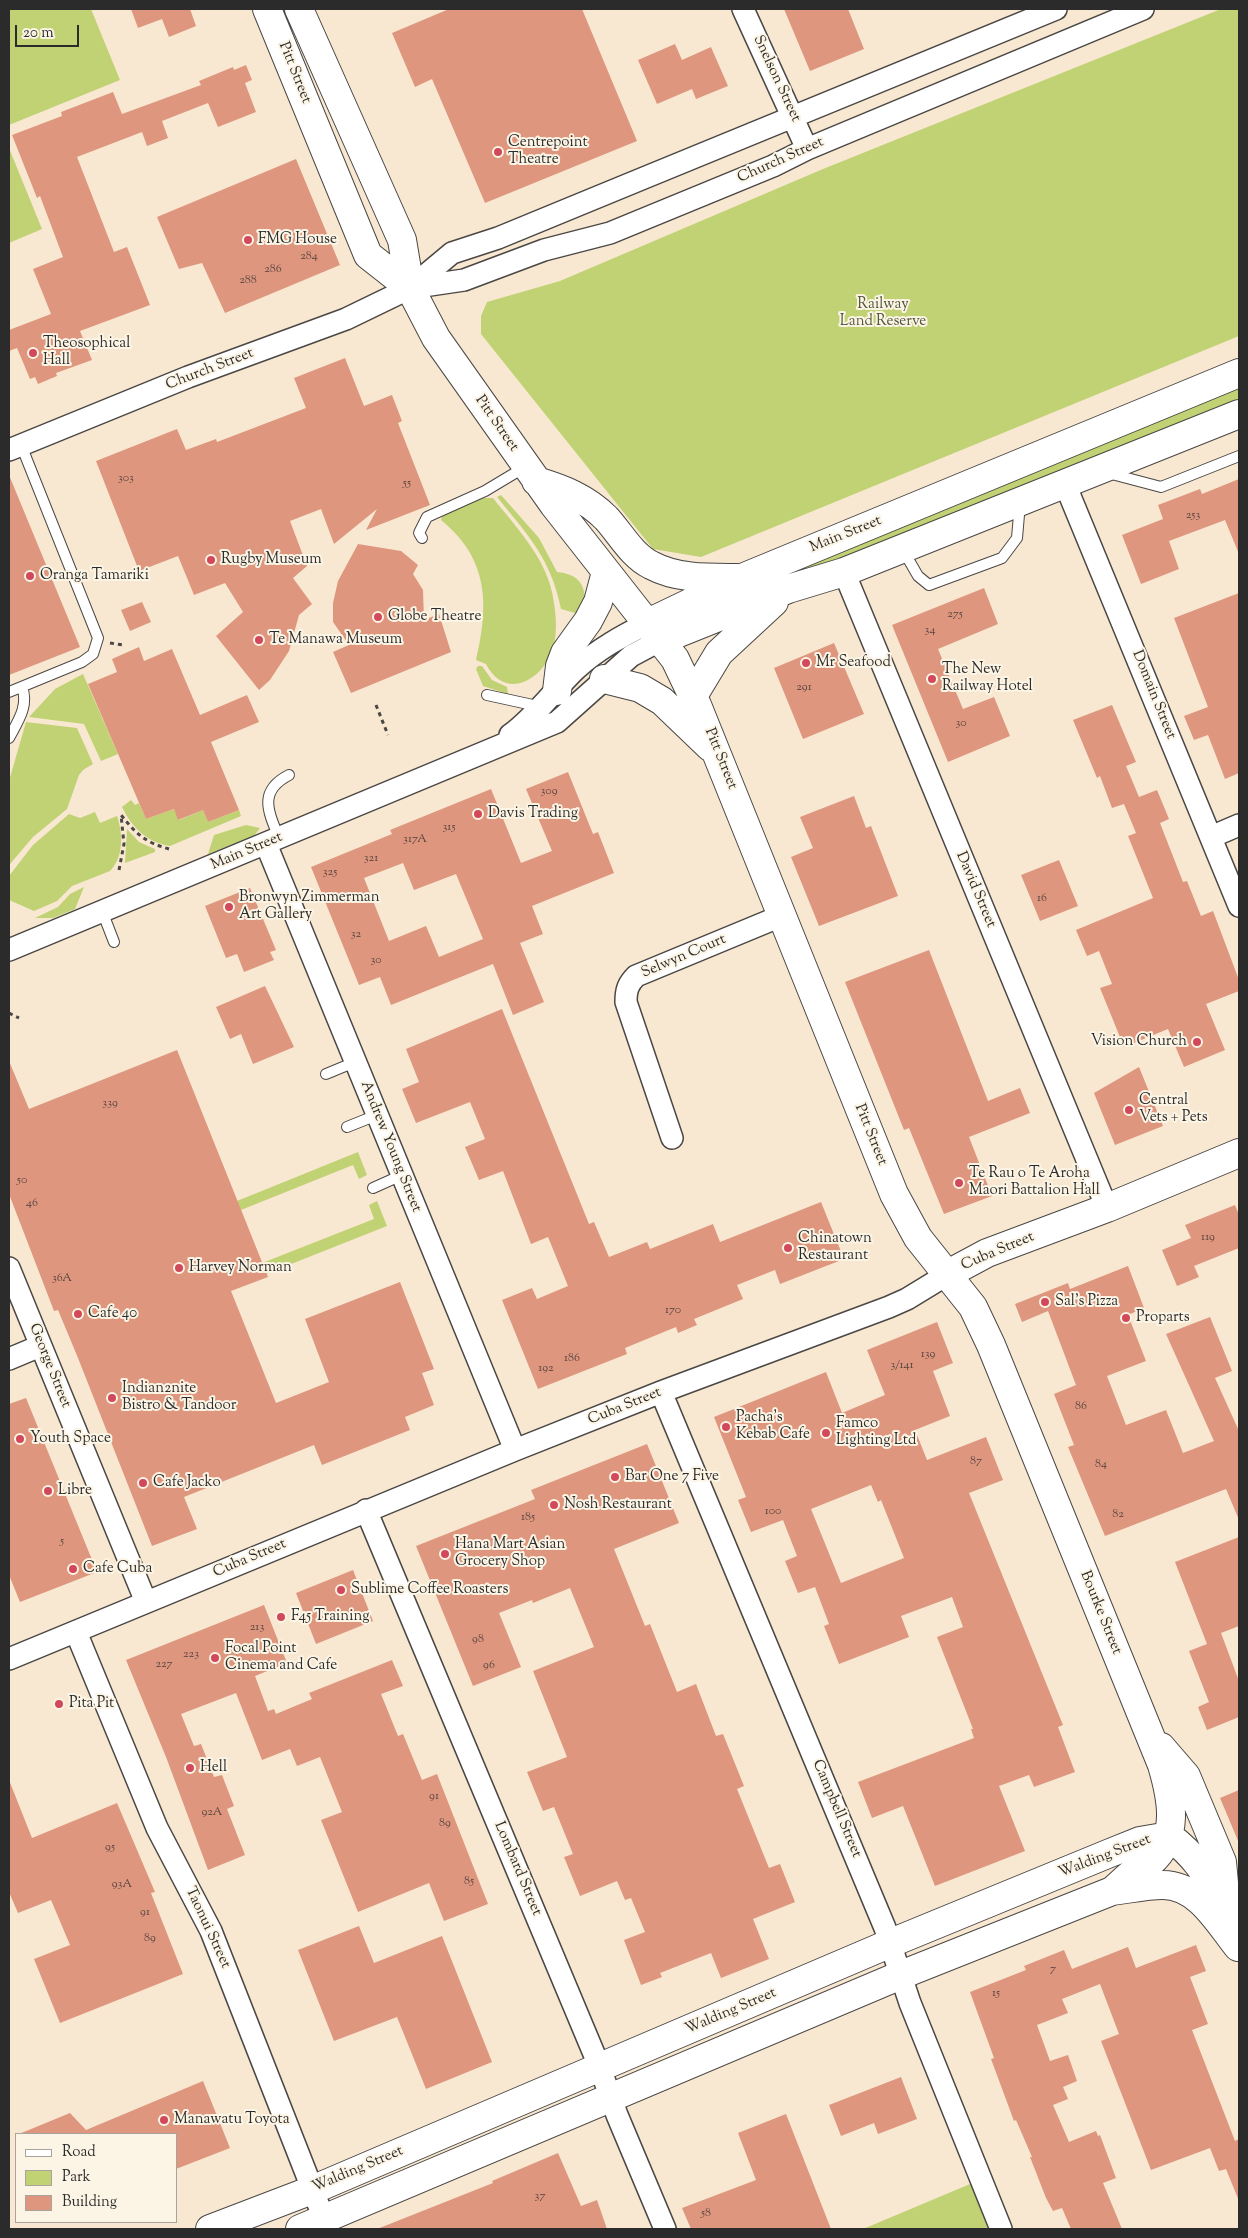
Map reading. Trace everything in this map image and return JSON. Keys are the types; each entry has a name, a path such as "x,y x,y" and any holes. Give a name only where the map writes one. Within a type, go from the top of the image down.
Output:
{"main road":[{"name":"Pitt Street","path":"267,9 368,255 410,288"},
{"name":"Pitt Street","path":"299,9 402,240 410,288 436,338 531,474 675,659 719,756 781,916 894,1194 918,1238 948,1274"},
{"name":"Main Street","path":"654,631 742,578 1239,373"},
{"name":"Main Street","path":"654,631 844,572 1239,414"},
{"path":"531,474 583,499 606,518 639,556 650,565 683,575 706,578 742,578"},
{"path":"549,699 565,654 588,622 598,602 606,572"},
{"path":"693,696 719,653 788,589"},
{"path":"604,679 640,688 662,701 719,756"},
{"name":"Cuba Street","path":"948,1274 987,1253 1107,1208 1239,1153"},
{"name":"Bourke Street","path":"948,1274 973,1307 990,1344 1162,1765 1170,1793 1169,1836"},
{"path":"1148,1730 1186,1776 1222,1862 1235,1941"},
{"path":"1169,1836 1185,1848 1203,1869 1235,1941"},
{"name":"Walding Street","path":"210,2229 312,2190 891,1943 1140,1841 1169,1836"},
{"name":"Walding Street","path":"317,2226 901,1975 1112,1891 1130,1875 1149,1864 1162,1850 1169,1836"},
{"path":"1112,1891 1163,1885 1185,1889 1203,1903 1235,1941"}],"street":[{"name":"Snelson Street","path":"743,9 807,149"},
{"name":"Church Street","path":"15,448 188,378 346,319 410,288 452,254 498,238 1056,9"},
{"name":"Church Street","path":"410,288 464,280 544,250 610,233 1143,9"},
{"name":"Domain Street","path":"1065,484 1239,906"},
{"name":"David Street","path":"844,572 1107,1208"},
{"name":"Main Street","path":"9,950 557,722 631,656 654,631"},
{"name":"Main Street","path":"486,753 523,725 576,670 598,651 654,631"},
{"path":"1211,837 1239,825"},
{"name":"Andrew Young Street","path":"272,841 376,1115 515,1450"},
{"name":"Selwyn Court","path":"672,1138 626,1002 626,991 630,982 636,976 781,916"},
{"name":"George Street","path":"9,1268 146,1602"},
{"name":"Cuba Street","path":"9,1659 366,1510 660,1392 889,1307 907,1299 948,1274"},
{"path":"9,1359 40,1346"},
{"name":"Campbell Street","path":"660,1392 891,1943 908,1998 1001,2229"},
{"name":"Lombard Street","path":"366,1510 600,2068 665,2229"},
{"name":"Taonui Street","path":"76,1632 157,1828 211,1931 312,2190 317,2226"}],"lane":[{"path":"9,692 88,658 96,648 98,638 15,448"},
{"path":"1099,471 1161,487 1239,456"},
{"path":"422,538 419,533 427,518 485,491 531,474"},
{"path":"903,549 918,576 928,585 1002,558 1017,538 1020,502"},
{"path":"9,738 23,711 26,698 22,687"},
{"path":"487,695 549,699"},
{"path":"272,841 267,802 270,791 278,781 289,775"},
{"path":"102,911 114,942"},
{"path":"326,1074 355,1062"},
{"path":"348,1127 376,1115"},
{"path":"373,1188 402,1175"}],"path":[{"path":"376,705 388,735"},
{"path":"118,870 124,844 121,815 135,833 146,841 169,849"},
{"path":"9,1013 19,1018"}],"green space":[{"path":"9,9 91,9 120,80 9,125"},
{"name":"Railway Land Reserve","path":"1221,9 1239,9 1239,336 701,557 653,549 481,334 481,316 487,302 560,281 823,169"},
{"path":"9,148 42,229 9,243"},
{"path":"1239,388 1239,398 861,553 806,570 804,567"},
{"path":"501,495 539,538 557,572 573,576 582,585 585,598 582,615 561,609 557,591 545,562 537,548 497,497"},
{"path":"481,498 493,498 528,542 543,566 555,606 556,635 548,660 532,678 513,684 503,682 494,675 486,664 476,660 483,620 481,584 477,567 469,551 457,535 441,520 442,516"},
{"path":"478,666 482,666 492,680 507,687 508,694 483,686 476,669"},
{"path":"83,674 118,754 101,761 84,724 29,717 55,689"},
{"path":"26,722 77,728 93,764 79,775 67,809 33,837 10,864 9,781"},
{"path":"131,800 135,805 139,803 146,819 174,809 179,820 203,810 208,822 239,810 241,816 170,846 147,837 130,821 122,807"},
{"path":"95,812 100,823 117,816 119,823 121,837 120,852 115,865 110,871 72,886 57,901 34,911 9,900 9,876 33,845 69,814 80,818"},
{"path":"246,825 260,828 254,836 208,854 214,835"},
{"path":"127,829 139,842 155,849 155,852 125,863"},
{"path":"84,887 75,909 53,918 35,918 58,907 70,894"},
{"path":"358,1152 367,1175 359,1179 353,1165 241,1210 237,1201"},
{"path":"377,1201 387,1226 266,1274 262,1263 374,1219 369,1205"},
{"path":"982,2179 1001,2229 863,2229"}],"building":[{"path":"131,9 190,9 196,26 169,37 162,19 138,28"},
{"path":"449,9 582,9 637,141 485,203 432,79 415,87 392,33"},
{"path":"784,9 848,9 864,49 810,71"},
{"path":"675,44 682,60 711,47 728,86 696,99 692,89 657,104 638,60"},
{"path":"246,65 252,80 245,83 256,112 218,127 208,103 162,121 168,138 147,146 142,132 77,157 114,252 127,247 150,305 80,331 92,360 56,373 57,376 38,384 35,377 30,379 17,348 9,351 9,330 51,314 33,269 63,257 40,196 37,198 12,135 62,116 61,112 113,92 122,114 201,85 199,81 233,67 234,70"},
{"name":"FMG House","path":"296,159 340,265 225,313 202,263 179,269 157,217"},
{"path":"345,358 364,406 392,395 402,421 398,423 430,505 366,530 377,509 334,544 321,509 290,521 307,566 293,578 312,604 299,615 289,651 270,680 259,690 216,636 243,612 225,583 194,595 178,556 139,571 96,461 177,429 186,450 216,439 217,442 306,408 294,378"},
{"name":"Oranga Tamariki","path":"9,475 80,647 9,675"},
{"path":"1239,479 1239,554 1225,520 1169,541 1179,569 1141,584 1122,535 1163,519 1158,505 1200,489 1202,494"},
{"name":"Globe Theatre","path":"358,544 401,551 418,565 413,574 423,590 424,620 439,614 451,652 351,693 333,652 349,645 333,622 333,603 338,581"},
{"name":"The New Railway Hotel","path":"984,588 998,624 938,649 963,709 994,697 1010,736 948,762 892,625"},
{"path":"1239,593 1239,773 1225,779 1208,735 1194,740 1184,716 1208,707 1174,618"},
{"path":"142,602 151,622 130,631 121,610"},
{"path":"834,643 864,714 803,739 774,668"},
{"path":"139,647 144,661 172,649 200,715 247,695 259,722 211,742 239,810 208,822 203,810 178,820 174,809 146,819 88,684 117,672 112,659"},
{"path":"1112,705 1136,762 1126,766 1139,797 1157,790 1169,819 1160,823 1183,882 1187,881 1201,916 1213,911 1239,980 1239,991 1206,1004 1225,1050 1184,1067 1168,1029 1124,1047 1100,988 1112,984 1099,951 1087,956 1076,930 1153,898 1128,836 1136,833 1124,804 1112,808 1100,776 1097,778 1073,720"},
{"path":"568,772 593,834 598,832 614,873 532,906 543,934 520,943 544,1002 513,1015 493,964 391,1005 380,977 359,985 311,867 392,834 390,830 491,789 521,863 552,851 526,789","holes":["403,863 414,890 456,874 483,939 439,957 426,926 389,941 364,878"]},
{"path":"854,796 866,828 871,826 898,896 819,926 791,857 813,848 800,817"},
{"path":"1059,860 1078,906 1040,921 1021,875"},
{"path":"250,888 276,950 270,952 274,960 244,972 237,954 226,958 205,906"},
{"path":"929,950 988,1101 1020,1088 1030,1113 969,1137 992,1196 944,1214 909,1128 904,1130 845,982"},
{"path":"265,986 294,1047 253,1064 241,1034 230,1039 216,1007"},
{"path":"502,1009 589,1224 594,1222 609,1257 647,1242 650,1249 713,1224 720,1242 821,1202 844,1259 780,1284 775,1270 737,1285 743,1299 694,1319 697,1325 678,1333 676,1327 625,1348 627,1354 538,1389 502,1300 532,1288 537,1299 568,1286 548,1237 531,1244 503,1171 479,1180 465,1147 485,1139 470,1102 416,1123 402,1089 419,1082 406,1049"},
{"name":"Harvey Norman","path":"177,1050 268,1277 231,1291 276,1403 329,1382 305,1319 400,1282 434,1369 422,1373 434,1405 405,1417 410,1430 322,1465 314,1445 184,1497 197,1529 152,1546 58,1310 54,1311 9,1194 9,1061 29,1109"},
{"name":"Central Vets + Pets","path":"1139,1067 1163,1126 1115,1145 1094,1093"},
{"path":"1235,1205 1239,1215 1239,1248 1194,1266 1199,1277 1177,1286 1162,1250 1191,1238 1185,1225"},
{"path":"1128,1266 1144,1308 1128,1315 1146,1361 1107,1376 1126,1425 1166,1410 1183,1453 1214,1441 1166,1334 1210,1317 1232,1371 1215,1378 1239,1431 1239,1520 1226,1489 1105,1536 1068,1447 1074,1445 1054,1394 1076,1385 1048,1311 1022,1322 1015,1304 1068,1283 1070,1289"},
{"path":"937,1322 953,1363 933,1371 950,1416 915,1430 927,1460 986,1437 1003,1480 969,1493 1063,1725 1058,1727 1075,1772 1034,1787 1029,1775 999,1786 1025,1851 935,1886 903,1806 872,1818 858,1782 974,1738 971,1729 973,1729 937,1637 963,1627 952,1597 901,1616 909,1637 839,1664 824,1626 829,1624 815,1587 798,1593 785,1561 797,1556 783,1520 751,1532 738,1500 746,1497 714,1417 826,1372 842,1413 885,1395 867,1350","holes":["871,1485 878,1502 881,1500 904,1558 841,1583 811,1509"]},
{"path":"26,1398 97,1572 20,1602 9,1575 9,1404"},
{"path":"647,1444 679,1523 614,1549 645,1626 650,1624 677,1692 696,1684 716,1736 723,1734 744,1786 737,1789 769,1868 780,1864 795,1902 753,1919 769,1959 721,1978 711,1953 660,1973 662,1977 641,1985 624,1940 645,1932 631,1898 625,1900 617,1881 580,1896 564,1857 573,1854 554,1807 543,1811 527,1772 567,1757 533,1671 594,1647 570,1588 533,1603 532,1600 499,1613 521,1667 473,1686 416,1546 535,1499 531,1490"},
{"path":"1239,1537 1239,1626 1221,1633 1239,1681 1239,1717 1207,1730 1198,1707 1209,1702 1189,1651 1207,1644 1175,1562"},
{"path":"353,1570 373,1621 316,1644 296,1593"},
{"path":"264,1605 287,1663 255,1676 268,1711 274,1709 276,1714 312,1699 309,1693 392,1660 403,1686 381,1694 398,1736 403,1734 422,1780 437,1774 488,1904 444,1921 429,1883 358,1912 321,1820 342,1812 320,1757 297,1766 290,1749 262,1760 236,1693 181,1714 194,1746 201,1744 214,1777 222,1775 234,1806 227,1809 245,1855 208,1870 166,1757 126,1660"},
{"path":"9,1780 32,1838 117,1803 155,1892 151,1893 183,1974 60,2023 34,1959 70,1945 51,1900 18,1913 9,1892"},
{"path":"1239,1790 1239,1843 1220,1798"},
{"path":"359,1926 374,1963 442,1936 492,2062 426,2089 397,2017 334,2041 298,1950"},
{"path":"1196,1945 1206,1971 1190,1977 1208,2024 1192,2030 1235,2141 1239,2139 1239,2201 1226,2169 1219,2171 1210,2148 1151,2170 1101,2041 1119,2034 1100,1984 1062,1999 1068,2013 1037,2025 1050,2061 1068,2055 1077,2081 1063,2087 1068,2099 1053,2105 1069,2142 1096,2131 1098,2136 1100,2135 1116,2178 1103,2183 1122,2229 1071,2229 1062,2208 1053,2211 1046,2198 1030,2157 1032,2157 1016,2120 1014,2121 991,2059 994,2058 970,1992 1026,1970 1024,1966 1064,1950 1072,1969 1128,1947 1136,1968"},
{"path":"901,2077 917,2119 878,2134 874,2123 841,2136 829,2105"},
{"name":"Manawatu Toyota","path":"203,2081 230,2148 178,2168 178,2133 21,2133 70,2113 86,2130"},
{"path":"786,2114 831,2229 691,2229 682,2208 756,2180 738,2133"},
{"path":"558,2153 581,2206 597,2200 607,2229 377,2229 493,2183 492,2181"}],"place":[{"name":"Centrepoint Theatre","path":"498,152"},
{"name":"FMG House","path":"248,240"},
{"name":"Theosophical Hall","path":"33,353"},
{"name":"Rugby Museum","path":"211,560"},
{"name":"Oranga Tamariki","path":"30,576"},
{"name":"Globe Theatre","path":"378,617"},
{"name":"Te Manawa Museum","path":"259,640"},
{"name":"Mr Seafood","path":"806,663"},
{"name":"The New Railway Hotel","path":"932,679"},
{"name":"Davis Trading","path":"478,814"},
{"name":"Bronwyn Zimmerman Art Gallery","path":"229,907"},
{"name":"Vision Church","path":"1197,1042"},
{"name":"Central Vets + Pets","path":"1129,1110"},
{"name":"Te Rau o Te Aroha Maori Battalion Hall","path":"959,1183"},
{"name":"Chinatown Restaurant","path":"788,1248"},
{"name":"Harvey Norman","path":"179,1268"},
{"name":"Sal's Pizza","path":"1045,1302"},
{"name":"Cafe 40","path":"78,1314"},
{"name":"Proparts","path":"1126,1318"},
{"name":"Indian2nite Bistro & Tandoor","path":"112,1398"},
{"name":"Pacha's Kebab Cafe","path":"726,1427"},
{"name":"Famco Lighting Ltd","path":"826,1433"},
{"name":"Youth Space","path":"20,1439"},
{"name":"Bar One 7 Five","path":"615,1477"},
{"name":"Cafe Jacko","path":"143,1483"},
{"name":"Libre","path":"48,1491"},
{"name":"Nosh Restaurant","path":"554,1505"},
{"name":"Hana Mart Asian Grocery Shop","path":"445,1554"},
{"name":"Cafe Cuba","path":"73,1569"},
{"name":"Sublime Coffee Roasters","path":"341,1590"},
{"name":"F45 Training","path":"281,1617"},
{"name":"Focal Point Cinema and Cafe","path":"215,1658"},
{"name":"Pita Pit","path":"59,1704"},
{"name":"Hell","path":"190,1768"},
{"name":"Manawatu Toyota","path":"164,2120"}]}
